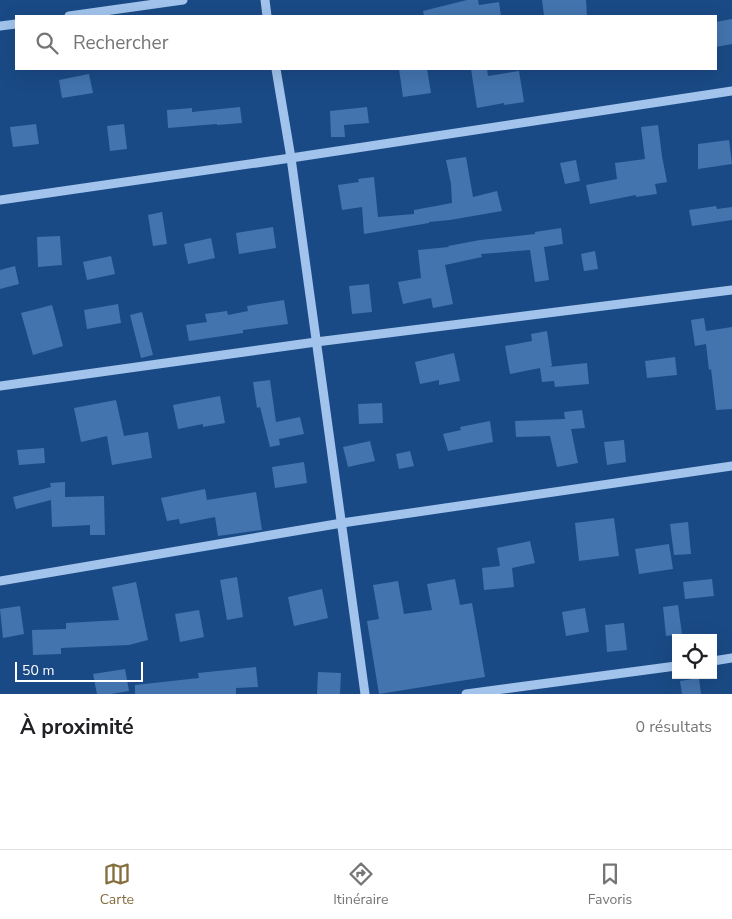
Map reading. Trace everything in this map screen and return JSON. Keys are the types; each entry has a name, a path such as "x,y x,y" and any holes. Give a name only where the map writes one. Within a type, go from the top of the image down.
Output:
{"street":[{"path":"76,15 182,0"},
{"path":"265,0 267,15"},
{"path":"0,26 15,24"},
{"path":"276,70 291,158 366,694"},
{"path":"0,200 732,91"},
{"path":"0,386 316,342 732,290"},
{"path":"0,581 342,523 732,466"},
{"path":"717,660 732,658"},
{"path":"466,694 672,667"}],"building":[{"path":"467,0 478,0 479,5 499,2 501,15 424,15 423,11"},
{"path":"542,0 586,0 587,15 544,15"},
{"path":"732,19 732,44 717,47 717,22"},
{"path":"399,70 427,70 431,93 403,97"},
{"path":"471,70 487,70 488,76 519,71 524,102 504,105 504,103 477,108"},
{"path":"89,74 93,93 62,98 59,80"},
{"path":"240,107 242,123 168,128 167,110 192,108 192,112"},
{"path":"367,107 369,123 344,125 345,137 331,137 330,111"},
{"path":"36,124 39,144 13,147 10,127"},
{"path":"124,124 127,149 110,151 107,126"},
{"path":"658,125 667,182 655,184 657,194 636,197 636,195 590,204 586,185 617,179 615,163 645,159 641,127"},
{"path":"729,140 732,164 698,169 698,144"},
{"path":"466,157 473,197 497,191 502,211 364,234 362,207 342,210 338,185 359,182 358,179 374,177 378,217 414,214 414,210 452,203 451,184 446,160"},
{"path":"576,160 580,181 565,184 560,163"},
{"path":"716,206 717,209 732,207 732,220 692,226 689,210"},
{"path":"162,212 167,244 153,246 148,215"},
{"path":"273,227 276,248 239,254 236,233"},
{"path":"561,228 563,244 544,247 549,280 535,282 530,250 481,254 482,257 445,265 453,304 433,308 431,298 403,304 398,282 421,278 418,250 449,247 480,240 535,234 535,232"},
{"path":"60,236 62,265 38,267 37,237"},
{"path":"211,238 215,258 188,264 184,244"},
{"path":"595,251 598,269 584,271 581,254"},
{"path":"111,256 115,274 87,280 83,262"},
{"path":"15,266 19,284 0,289 0,270"},
{"path":"369,284 372,312 352,314 349,286"},
{"path":"284,300 288,324 243,330 243,333 189,341 186,325 207,322 205,314 227,311 228,315 248,311 247,306"},
{"path":"118,304 121,323 87,329 84,310"},
{"path":"52,305 63,346 33,355 21,313"},
{"path":"142,312 153,355 141,358 130,315"},
{"path":"704,318 706,331 732,327 732,409 716,410 706,344 695,346 691,320"},
{"path":"547,331 552,366 549,367 587,363 589,384 555,387 554,381 542,382 540,368 510,374 505,346 532,341 531,334"},
{"path":"454,353 460,381 439,385 439,380 420,384 415,362"},
{"path":"675,357 677,375 647,378 645,361"},
{"path":"270,380 276,422 300,417 304,434 279,439 280,445 270,447 260,407 257,408 253,382"},
{"path":"220,396 225,423 203,427 203,424 178,429 173,405"},
{"path":"116,400 124,436 148,432 152,458 112,465 107,436 81,442 74,408"},
{"path":"382,403 383,423 359,424 358,404"},
{"path":"582,410 585,428 571,429 578,463 557,467 550,436 516,437 515,421 565,419 564,412"},
{"path":"490,421 493,442 448,451 443,434 461,430 460,427"},
{"path":"624,440 626,462 607,465 604,442"},
{"path":"370,441 375,461 348,467 343,447"},
{"path":"44,448 45,463 19,465 17,450"},
{"path":"410,451 414,466 399,469 396,454"},
{"path":"304,462 307,483 275,488 272,467"},
{"path":"65,482 65,497 104,496 105,535 90,535 90,525 52,527 51,500 16,509 13,497 51,487 50,483"},
{"path":"205,489 207,500 256,492 262,530 218,536 215,517 180,524 179,519 167,521 161,498"},
{"path":"614,518 619,556 579,561 575,523"},
{"path":"688,522 691,554 674,555 670,524"},
{"path":"530,541 535,563 512,568 514,587 484,590 482,568 500,566 497,548"},
{"path":"669,544 673,569 639,574 635,549"},
{"path":"237,577 243,617 227,620 220,580"},
{"path":"455,579 460,605 472,603 485,677 379,694 367,621 379,619 373,585 398,581 404,614 432,610 427,584"},
{"path":"712,579 714,596 685,599 683,582"},
{"path":"136,582 148,640 129,645 61,648 61,654 33,655 32,630 66,629 66,623 119,620 112,587"},
{"path":"322,589 328,618 294,626 288,597"},
{"path":"678,605 682,634 666,636 663,607"},
{"path":"20,606 24,634 3,638 0,609"},
{"path":"585,608 589,632 566,636 562,612"},
{"path":"199,610 204,637 180,642 175,614"},
{"path":"624,623 627,650 607,652 605,625"},
{"path":"256,667 258,687 236,688 236,694 135,694 135,685 199,678 198,673"},
{"path":"125,669 129,691 97,694 93,674"},
{"path":"318,672 341,673 340,694 317,694"},
{"path":"699,679 701,694 682,694 680,681"}]}
